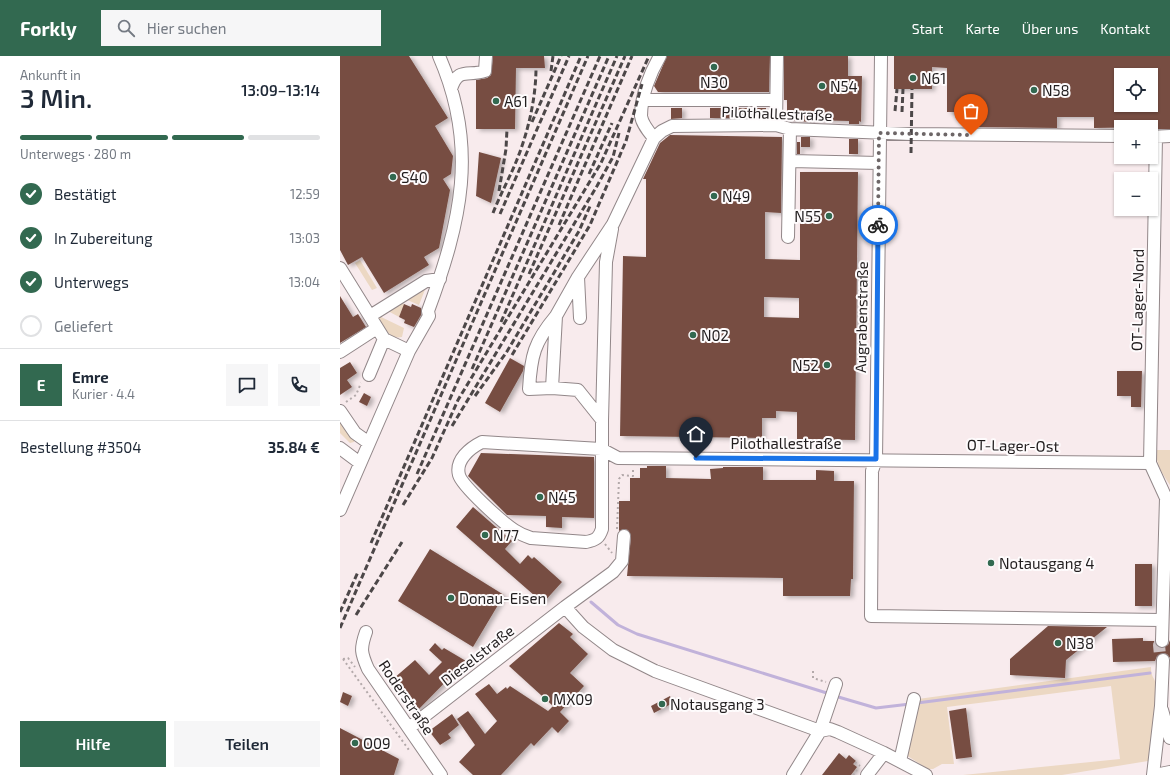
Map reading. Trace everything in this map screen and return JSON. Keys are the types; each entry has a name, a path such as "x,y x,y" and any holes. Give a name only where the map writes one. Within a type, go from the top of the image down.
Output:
{"street":[{"path":"340,510 420,330 420,325 424,314 428,311 440,279 456,221 460,196 462,163 461,136 451,89 439,56"},
{"path":"451,89 453,82 462,74 485,72 486,56"},
{"path":"602,420 578,387 529,389 531,358 545,328 556,316 578,277 613,224 654,138 647,129 641,117 650,73 660,56"},
{"path":"776,126 777,56"},
{"name":"Augrabenstraße","path":"881,56 876,459 872,471 871,616 1161,620"},
{"path":"644,100 776,100"},
{"name":"Pilothallestraße","path":"654,138 662,131 672,126 776,126 790,129 879,133 1114,136"},
{"path":"788,237 791,162 790,129"},
{"path":"1158,137 1170,136"},
{"path":"791,162 879,163"},
{"name":"OT-Lager-Nord","path":"1150,463 1153,164"},
{"path":"601,449 482,442 469,448 460,462 459,475 471,491 509,527 523,535 531,538 586,542 600,537 602,529 601,449 606,262 613,224"},
{"path":"340,268 384,339 410,351"},
{"path":"578,277 580,318"},
{"path":"370,316 426,281 440,279"},
{"path":"552,388 556,316"},
{"path":"340,352 377,328"},
{"path":"369,375 384,339"},
{"path":"343,407 355,433 369,442"},
{"path":"340,448 360,463"},
{"name":"Pilothallestraße","path":"601,449 618,458 876,459"},
{"name":"OT-Lager-Ost","path":"876,459 1150,463"},
{"path":"1150,463 1168,498 1161,620 1162,641"},
{"path":"620,536 620,552"},
{"name":"Dieselstraße","path":"409,728 564,607 613,572 621,564 620,552"},
{"path":"564,607 583,627 613,650 655,671 820,731 830,729 884,753 926,775"},
{"name":"Roderstraße","path":"366,632 361,647 362,657 368,669 441,775"},
{"path":"1163,660 1165,711 1170,738"},
{"path":"793,775 820,731 831,704 836,686"},
{"path":"900,761 914,699"},
{"path":"1165,711 1154,775 1170,772"},
{"path":"864,771 884,753"}],"path":[{"path":"343,407 356,395 364,376 369,375"},
{"path":"620,536 619,478 622,475 633,476 634,458"},
{"path":"600,537 613,554 620,552"},
{"path":"358,671 348,658 343,658 409,750"},
{"path":"813,671 813,678 836,686"},
{"path":"855,762 864,771"}],"shaded area":[{"path":"360,260 377,288 372,290 355,263"},
{"path":"426,287 419,305 405,299"},
{"path":"401,302 404,304 399,317 388,311"},
{"path":"379,316 404,328 402,337 394,337 390,335 382,325 378,317"},
{"path":"340,417 355,438 354,442 350,443 340,433"},
{"path":"1156,450 1170,450 1170,485 1158,465"},
{"path":"1151,667 1152,675 1156,684 1157,700 1154,735 1148,761 1062,775 963,775 1120,759 1111,686 947,707 954,764 942,764 933,769 928,769 906,755 918,699"}],"building":[{"name":"S40","path":"340,56 409,56 448,118 435,126 453,156 451,174 443,179 450,190 439,248 424,257 429,265 384,293 362,257 348,265 340,250"},
{"name":"A61","path":"493,56 544,56 545,68 516,68 515,129 476,129 476,80 487,78 491,75"},
{"name":"N30","path":"667,56 770,56 769,92 658,92 654,86"},
{"name":"N54","path":"784,56 848,56 848,76 862,76 861,122 859,121 859,124 849,124 849,121 811,120 811,122 787,120 787,100 784,100"},
{"name":"N58","path":"894,56 1170,56 1170,129 1158,129 1158,120 1114,120 1114,128 1094,128 1094,117 1057,117 1057,128 977,127 977,112 947,112 947,68 932,67 932,89 894,89"},
{"path":"671,108 682,108 682,118 671,119"},
{"path":"710,108 766,108 766,118 710,118"},
{"path":"670,135 782,137 781,213 765,212 765,259 800,260 800,172 858,172 855,440 797,439 797,412 776,411 776,418 762,418 762,438 620,436 623,256 646,257 646,179 643,179 660,143","holes":["764,297 799,298 799,318 764,317"]},
{"path":"801,137 810,137 810,147 801,147"},
{"path":"849,139 858,139 858,154 849,154"},
{"path":"797,142 800,142 800,154 797,154"},
{"path":"479,152 501,158 491,203 476,196"},
{"path":"340,296 353,317 358,314 366,327 340,343"},
{"path":"404,304 411,307 412,304 421,308 421,315 414,327 404,323 405,320 399,317"},
{"path":"510,358 524,366 523,371 500,412 485,403"},
{"path":"350,362 357,373 347,380 352,387 340,395 340,368"},
{"path":"1117,371 1142,371 1141,407 1131,407 1131,396 1117,396"},
{"path":"364,393 371,397 367,406 359,402"},
{"name":"N45","path":"481,453 594,457 594,518 562,517 562,528 546,527 546,516 507,515 468,476"},
{"path":"647,466 666,466 666,478 711,479 710,469 723,467 763,467 763,480 816,480 816,470 834,471 834,481 854,481 853,579 851,579 850,596 783,596 783,578 627,576 631,536 628,530 624,529 619,531 619,501 630,501 630,478 640,478 640,468 647,468"},
{"path":"473,507 512,541 505,549 520,564 528,555 532,559 534,557 562,582 543,603 456,527"},
{"name":"Donau-Eisen","path":"430,549 504,595 473,647 398,601"},
{"path":"1135,564 1152,564 1152,606 1135,606"},
{"name":"MX09","path":"559,623 573,634 570,637 588,654 570,673 584,686 560,712 569,721 558,733 552,727 534,746 531,743 501,775 473,775 459,762 475,745 457,719 468,711 485,734 497,721 475,694 489,684 497,694 506,687 507,689 510,686 548,711 553,706 509,666"},
{"name":"N38","path":"1048,626 1107,627 1066,660 1065,678 1010,675 1010,659"},
{"path":"1143,638 1143,641 1154,641 1156,645 1161,648 1168,645 1170,640 1170,658 1167,654 1163,653 1157,656 1155,661 1113,662 1112,639"},
{"path":"435,643 442,650 444,648 466,661 416,712 406,702 410,698 393,679 415,660 429,675 442,662 429,650"},
{"path":"343,692 352,696 348,706 340,702"},
{"name":"Notausgang 3","path":"670,696 673,703 654,713 651,706"},
{"path":"966,708 972,757 956,759 949,711"},
{"path":"452,714 459,725 448,734 451,738 440,745 429,731"},
{"name":"O09","path":"340,728 399,759 394,775 340,775"},
{"path":"839,753 846,759 849,755 856,761 853,764 857,767 851,775 822,775"}],"waterway":[{"path":"591,602 618,625 637,634 830,694"},
{"path":"917,703 1150,673"},
{"path":"835,696 876,708 910,704"}],"tunnel":[{"path":"1162,641 1159,645 1160,655 1163,660"}],"railway":[{"path":"551,71 553,56"},
{"path":"532,122 561,56"},
{"path":"500,214 569,56"},
{"path":"371,543 581,56"},
{"path":"340,628 588,56"},
{"path":"417,474 600,56"},
{"path":"472,369 609,56"},
{"path":"501,322 617,56"},
{"path":"529,274 625,56"},
{"path":"559,225 632,56"},
{"path":"403,505 432,458 458,400 601,163 649,56"},
{"path":"493,213 516,162 524,139 533,103 536,68"},
{"path":"512,355 590,225 626,141 642,84"},
{"path":"895,111 897,89"},
{"path":"902,112 903,89"},
{"path":"911,153 912,89"},
{"path":"589,174 612,123"},
{"path":"499,191 506,149 507,129"},
{"path":"452,426 597,186 613,157 619,133"},
{"path":"475,396 506,353 579,231 591,204"},
{"path":"356,615 402,542"},
{"path":"340,612 358,572"}],"way so far":[{"path":"878,225 879,133 971,135"}],"place":[{"name":"N30","path":"714,67"},
{"name":"N61","path":"913,78"},
{"name":"N54","path":"822,86"},
{"name":"N58","path":"1034,90"},
{"name":"A61","path":"496,101"},
{"name":"S40","path":"393,177"},
{"name":"N49","path":"714,196"},
{"name":"N55","path":"829,216"},
{"name":"N02","path":"693,335"},
{"name":"N52","path":"827,365"},
{"name":"N45","path":"540,497"},
{"name":"N77","path":"485,535"},
{"name":"Notausgang 4","path":"991,563"},
{"name":"Donau-Eisen","path":"451,598"},
{"name":"N38","path":"1058,643"},
{"name":"MX09","path":"545,699"},
{"name":"Notausgang 3","path":"662,704"},
{"name":"O09","path":"355,743"}],"route":[{"path":"696,458 876,459 878,225"}]}
